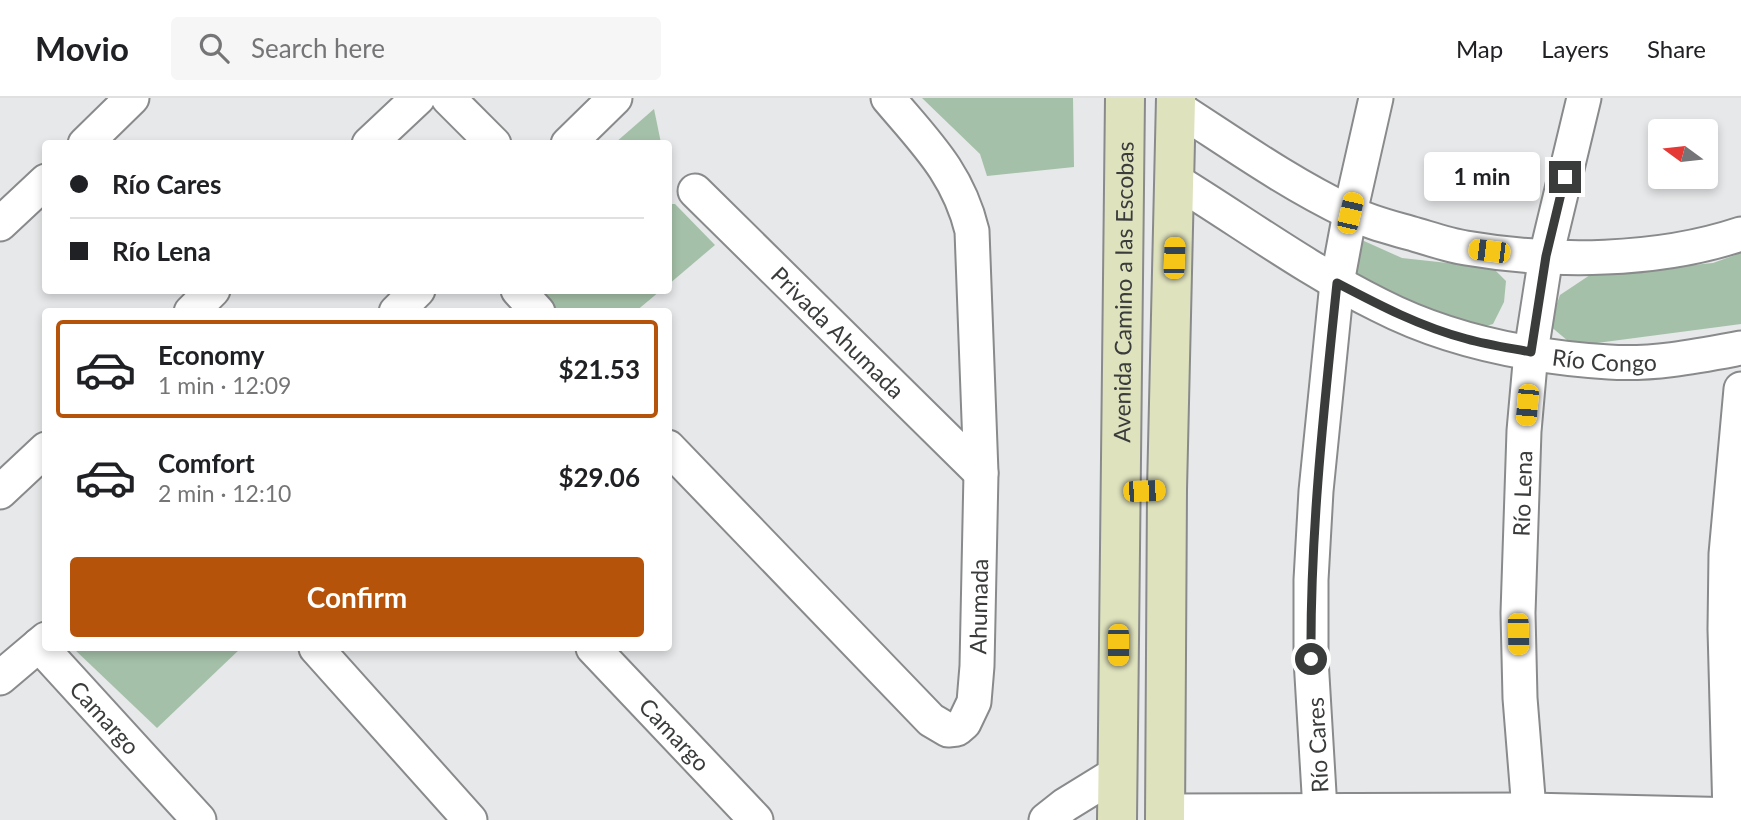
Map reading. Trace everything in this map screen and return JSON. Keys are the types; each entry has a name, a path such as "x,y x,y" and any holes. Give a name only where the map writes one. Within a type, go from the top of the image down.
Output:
{"street":[{"path":"89,140 132,98"},
{"path":"373,140 418,98"},
{"path":"448,98 490,140"},
{"path":"572,140 615,98"},
{"name":"Ahumada","path":"672,451 931,720 948,730 957,729 964,723 974,702 977,666 981,473 972,231 966,206 952,178 888,98"},
{"name":"Avenida Camino a las Escobas","path":"1117,820 1125,98"},
{"name":"Río Cares","path":"1320,810 1311,659 1315,491 1337,283 1376,98"},
{"name":"Río Lena","path":"1529,810 1520,698 1518,613 1524,431 1531,352 1546,256 1584,98"},
{"path":"1176,102 1267,165 1350,213 1464,248 1546,256 1618,257 1712,244 1741,234"},
{"path":"1176,102 1167,490 1165,816 1320,810 1529,810 1736,815 1725,629 1726,554 1741,389"},
{"name":"Río Congo","path":"1176,181 1337,283 1381,307 1466,339 1531,352 1611,362 1698,356 1741,348"},
{"path":"0,224 42,185"},
{"name":"Privada Ahumada","path":"695,191 981,473"},
{"path":"195,308 210,294"},
{"path":"400,308 414,294"},
{"path":"522,294 534,308"},
{"path":"0,492 42,453"},
{"path":"1120,491 1167,490"},
{"path":"0,678 42,642"},
{"name":"Camargo","path":"50,651 199,820"},
{"path":"319,651 470,820"},
{"name":"Camargo","path":"596,651 756,820"},
{"path":"1046,820 1117,773"}],"green space":[{"path":"922,98 1073,98 1074,167 987,176 980,154"},
{"path":"654,109 660,140 618,140"},
{"path":"672,204 675,204 715,245 672,281"},
{"path":"1355,237 1402,258 1493,268 1506,281 1504,302 1493,324 1469,331 1352,278"},
{"path":"1741,253 1741,324 1574,346 1549,325 1560,295 1590,275 1713,263"},
{"path":"531,294 656,294 640,308 547,308"},
{"path":"76,651 238,651 157,728"}],"route":[{"path":"1311,659 1315,491 1337,283 1381,307 1418,322 1466,339 1531,352 1546,256 1565,177"}]}
